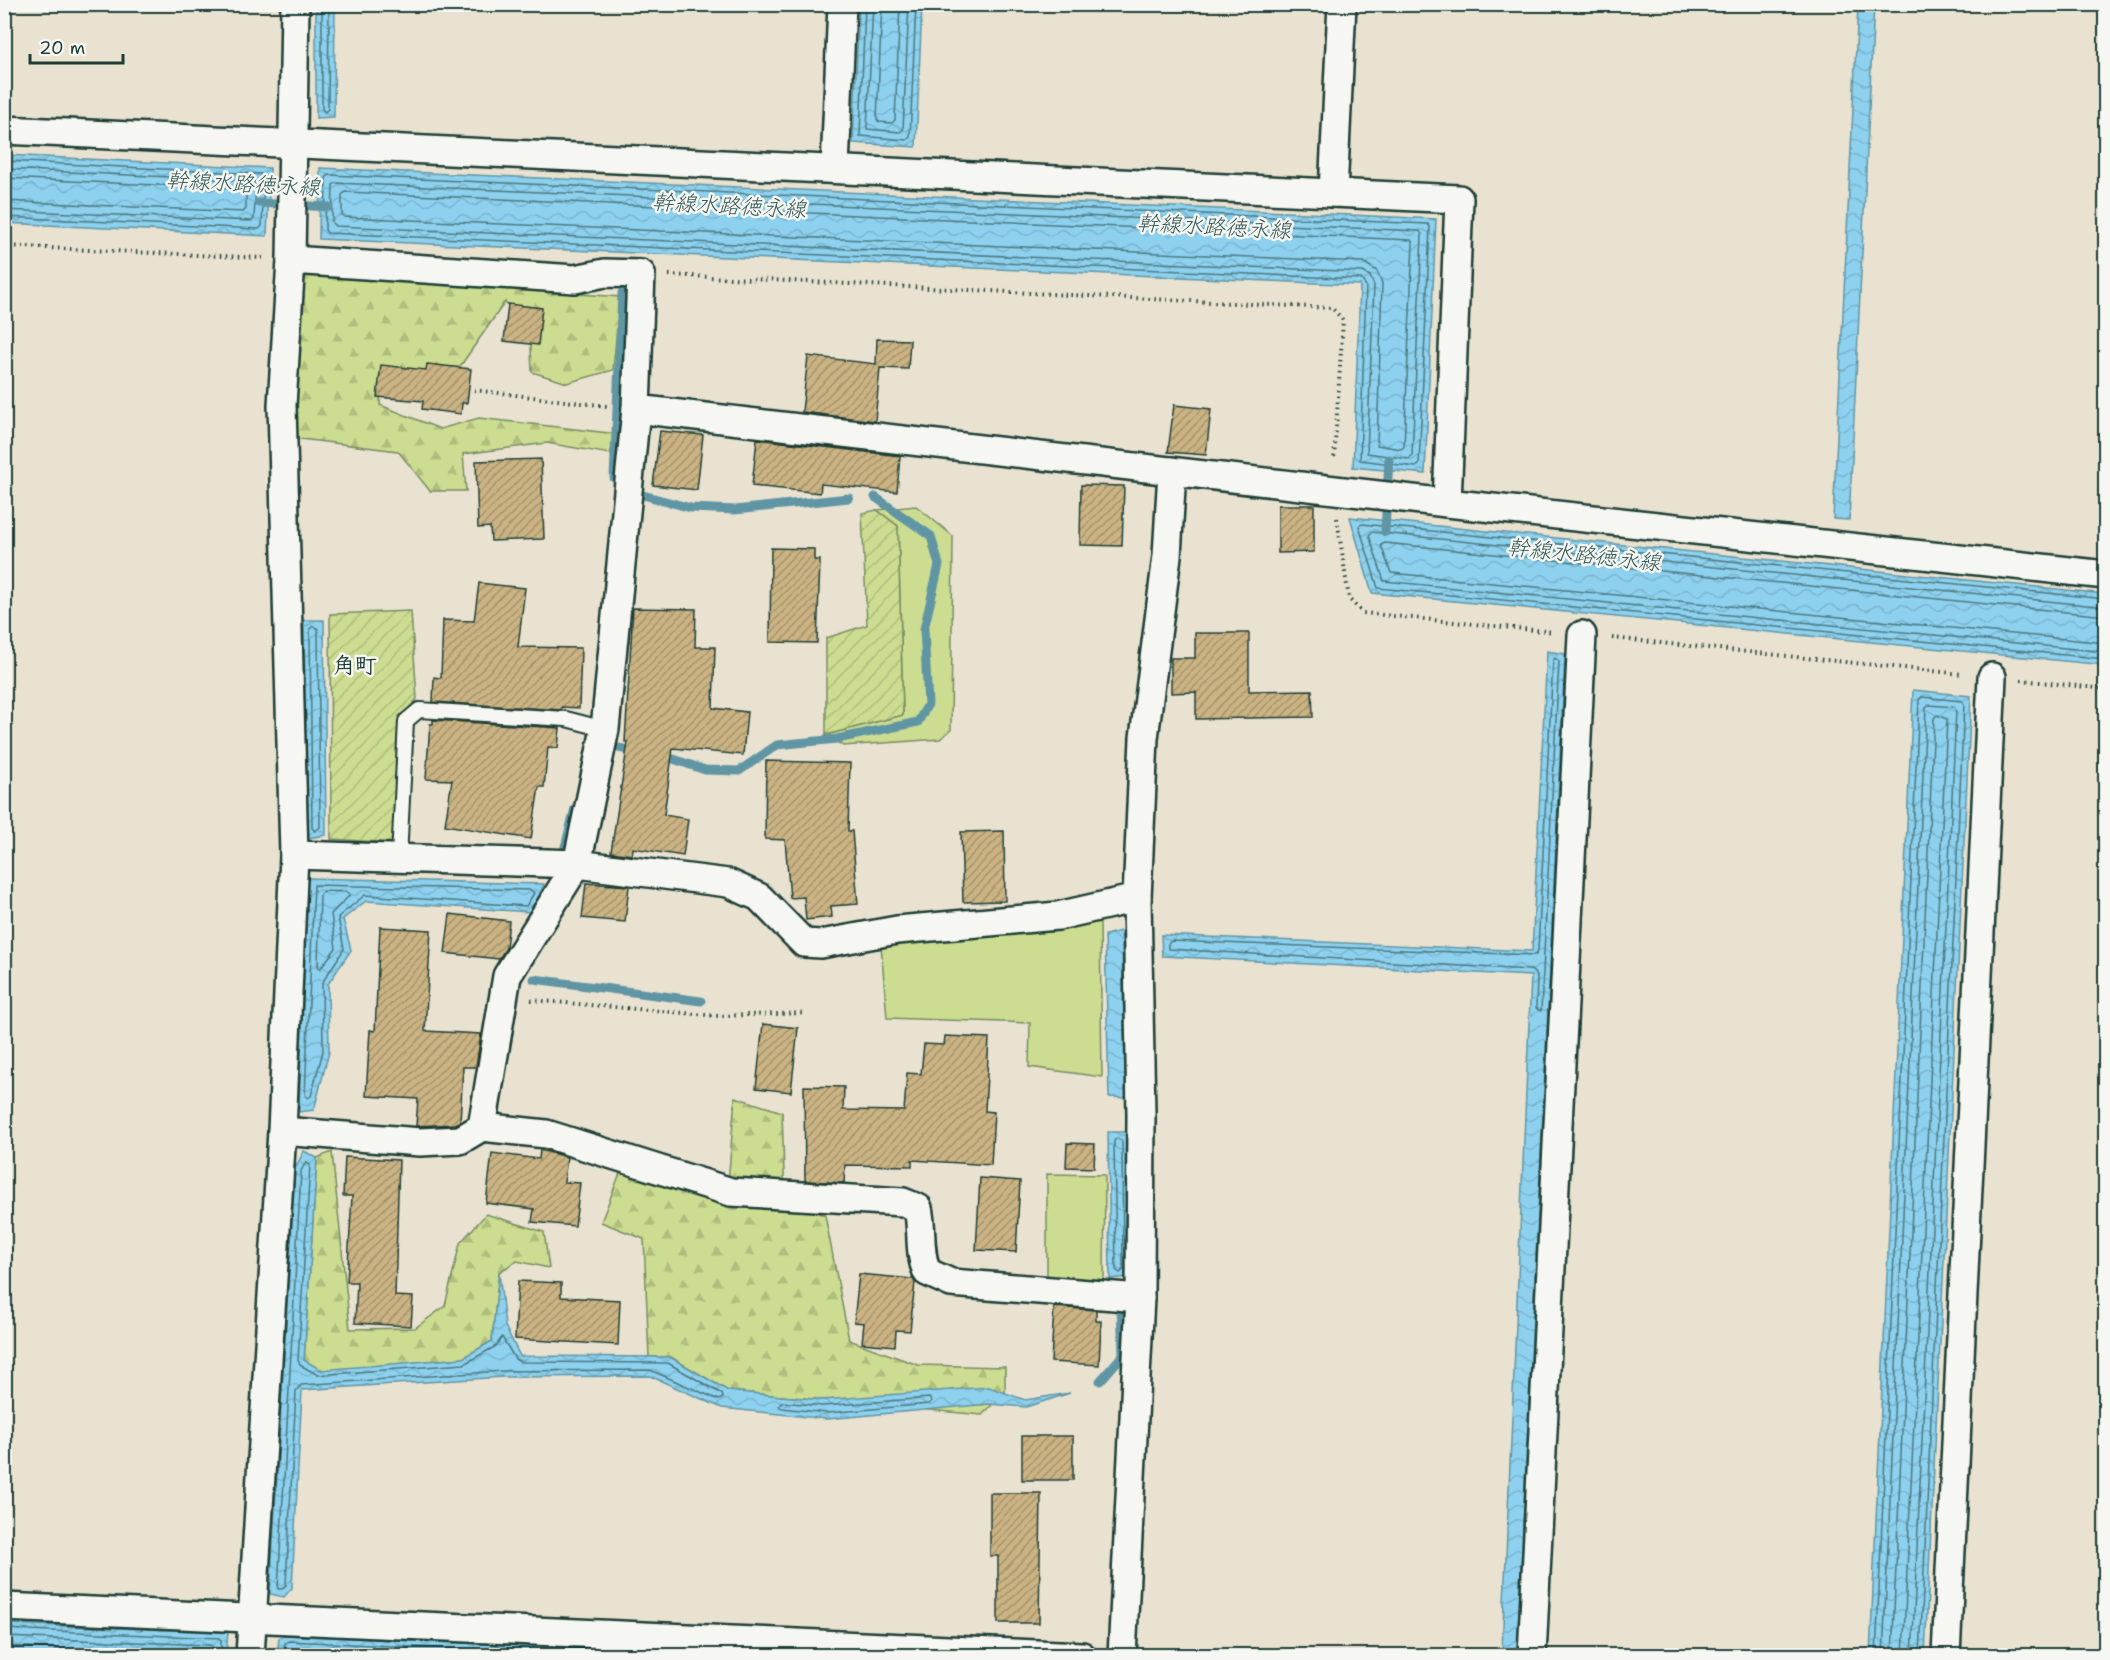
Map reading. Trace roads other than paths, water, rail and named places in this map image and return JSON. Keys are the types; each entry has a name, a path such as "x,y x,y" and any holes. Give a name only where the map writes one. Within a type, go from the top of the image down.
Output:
{"street":[{"path":"250,1656 282,1131 294,855 282,405 291,260 295,4"},
{"path":"835,168 842,4"},
{"path":"1333,193 1342,4"},
{"path":"4,130 1459,199 1446,503"},
{"path":"291,260 574,279 605,273 641,274 624,407 605,729 577,864 507,975 482,1127"},
{"path":"624,407 1332,491 2106,575"},
{"path":"1122,1656 1140,1298 1141,1114 1137,898 1144,738 1167,556 1172,471"},
{"path":"1532,1656 1582,635"},
{"path":"1946,1656 1992,677"},
{"path":"294,855 577,864 728,883 759,897 804,943 821,944 897,930 1058,916 1137,898"},
{"path":"282,1131 420,1142 460,1140 482,1127 546,1134 731,1192 903,1202 918,1208 921,1222 921,1257 927,1272 951,1283 1140,1298"},
{"path":"4,1607 905,1652 1082,1656"}],"lane":[{"path":"399,858 406,721 419,710 566,719 605,729"}],"water":[{"path":"316,5 335,5 334,117 316,118"},
{"path":"859,5 922,5 916,147 853,143"},
{"path":"1858,5 1874,5 1849,520 1833,519"},
{"path":"5,155 270,168 267,236 5,223"},
{"path":"320,168 1436,219 1425,474 1353,467 1360,285 319,239"},
{"path":"1350,517 2105,594 2105,665 1372,593"},
{"path":"304,620 324,620 326,835 307,838"},
{"path":"1547,651 1565,654 1517,1652 1502,1650 1531,976 1162,956 1161,935 1532,951"},
{"path":"1913,690 1971,696 1925,1655 1870,1656"},
{"path":"307,878 544,884 534,908 529,912 366,901 343,919 351,950 328,984 329,1052 314,1110 299,1112"},
{"path":"1121,931 1126,1098 1109,1097 1105,935"},
{"path":"1108,1132 1127,1132 1129,1277 1110,1279"},
{"path":"304,1151 317,1158 304,1360 321,1370 463,1358 492,1341 499,1272 505,1326 520,1356 670,1357 728,1391 822,1400 989,1387 1025,1400 1070,1393 1026,1407 989,1404 827,1419 722,1408 650,1376 503,1377 302,1390 292,1588 284,1597 270,1594 295,1169"},
{"path":"5,1624 228,1632 226,1655 5,1655"},
{"path":"286,1635 729,1655 277,1655 279,1638"}],"waterway":[{"name":"幹線水路徳永線","path":"259,203 329,207"},
{"path":"614,478 622,293"},
{"name":"幹線水路徳永線","path":"1385,532 1389,459"},
{"path":"643,495 691,508 735,510 849,498"},
{"path":"662,755 705,770 739,771 777,745 837,739 918,722 928,704 924,629 939,565 931,536 875,497"},
{"path":"618,748 636,751"},
{"path":"565,847 575,808"},
{"path":"534,979 701,1001"},
{"path":"1100,1381 1123,1355 1121,1306"}],"district":[{"name":"角町","path":"355,665"}]}
